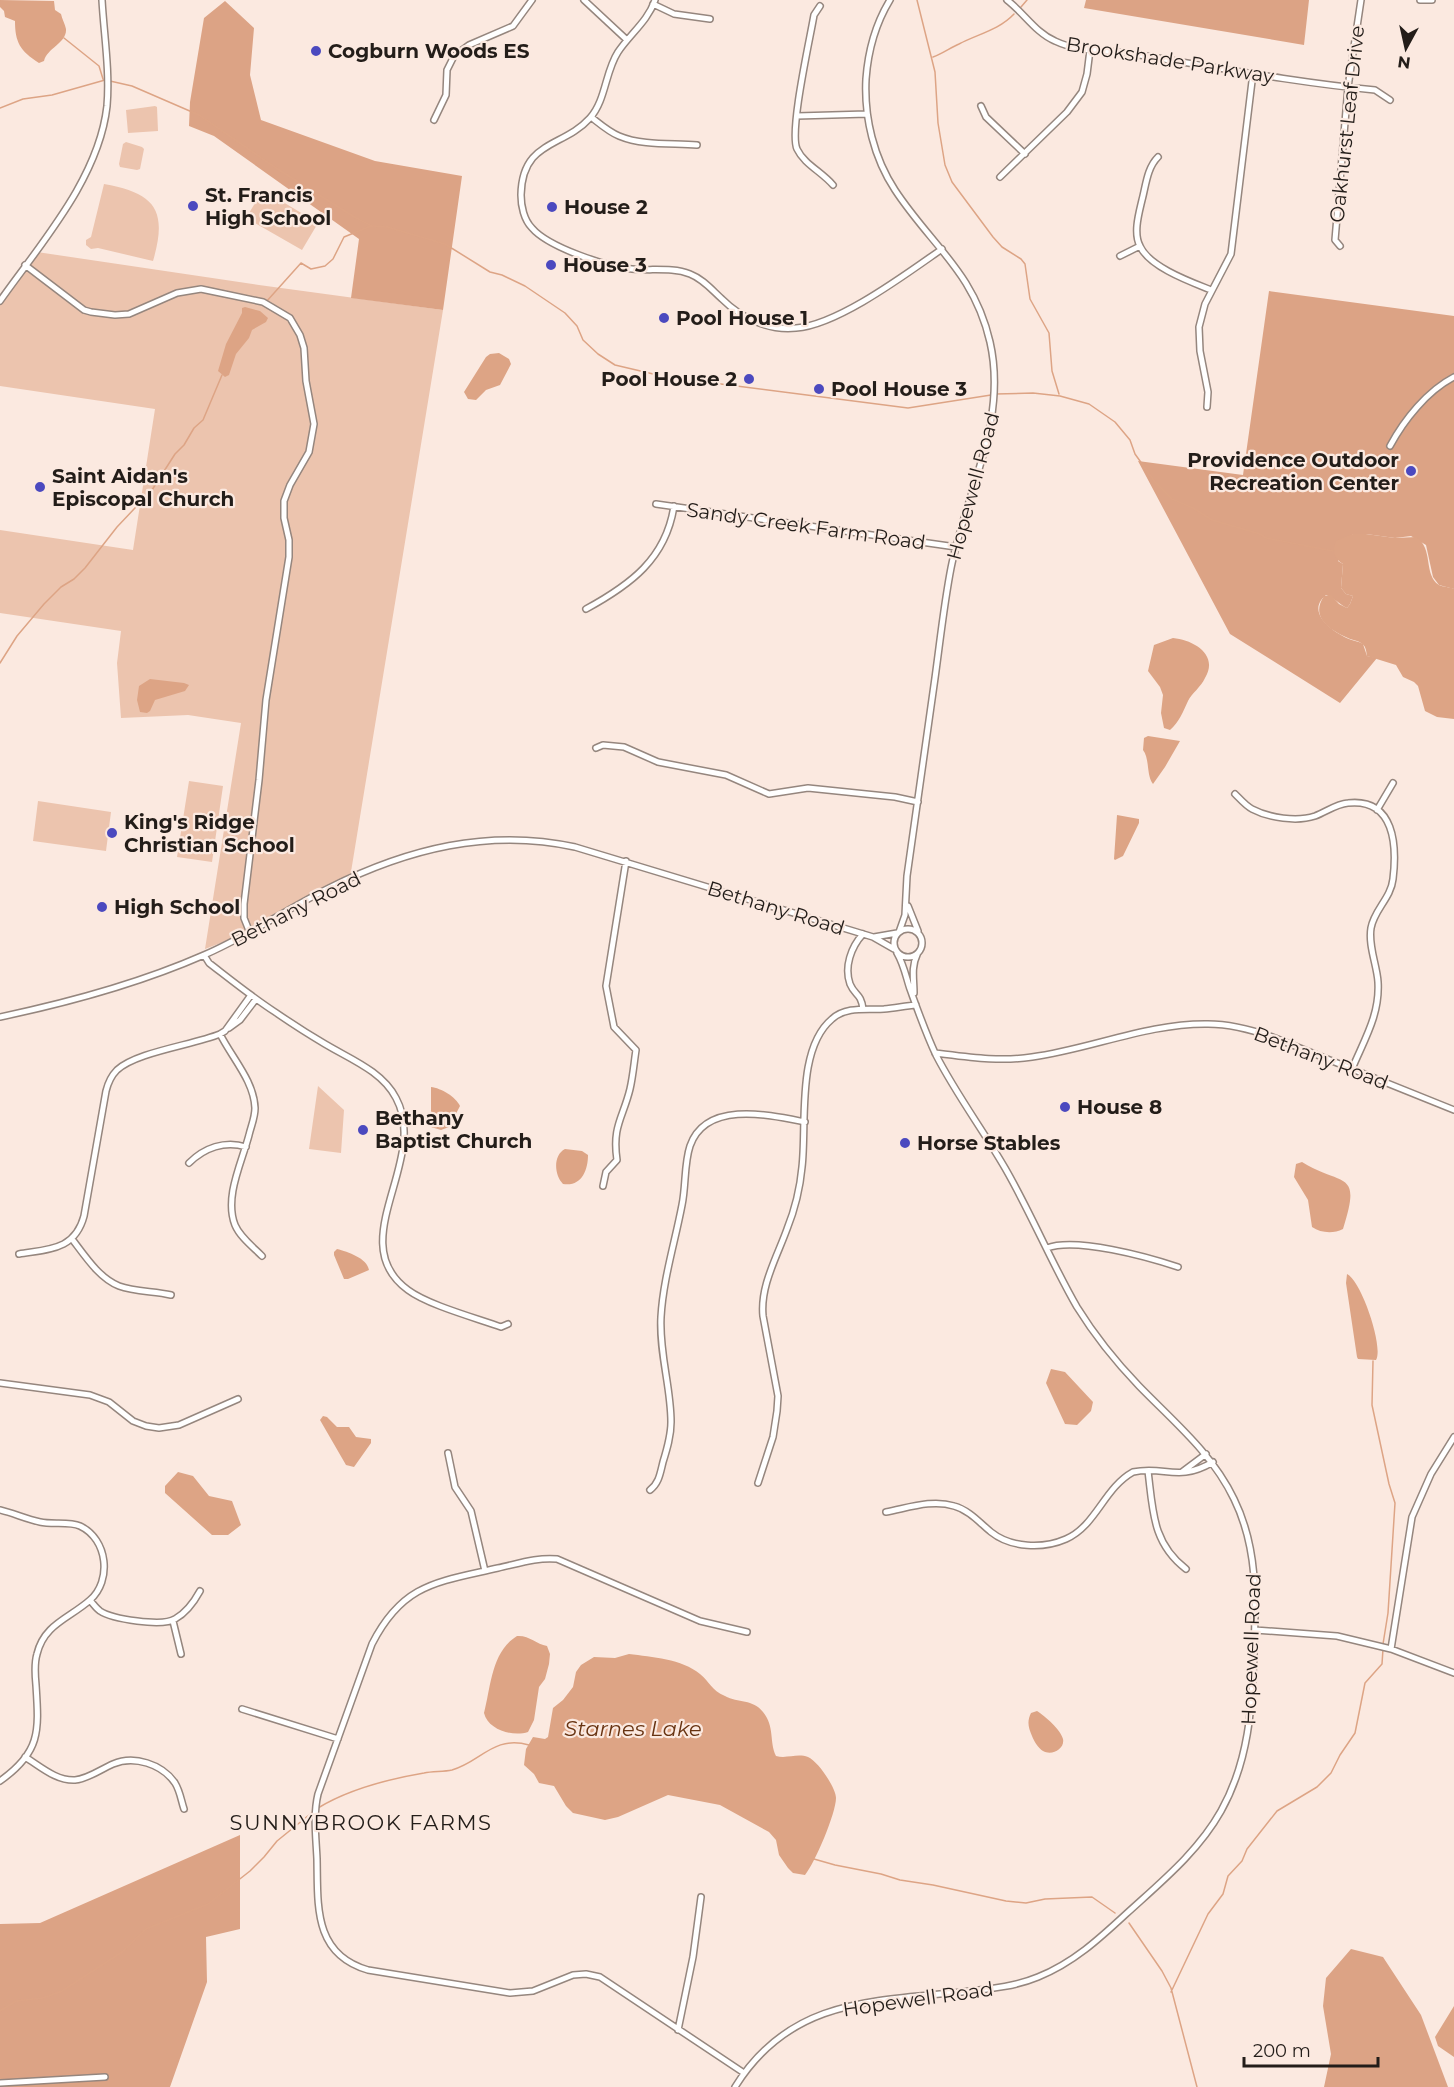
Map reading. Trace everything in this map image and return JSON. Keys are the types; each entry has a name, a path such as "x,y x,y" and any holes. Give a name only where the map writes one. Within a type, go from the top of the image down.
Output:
{"street":[{"path":"0,301 80,185 92,162 101,136 107,107 108,86 102,0"},
{"path":"434,120 446,95 447,70 453,56 469,45 513,26 532,0"},
{"path":"584,0 627,40"},
{"name":"Hopewell Road","path":"890,0 879,23 871,51 866,89 867,114 873,143 887,177 903,201 962,275 980,309 990,342 995,377 990,432 956,548 947,590 907,876 907,902 902,926 898,932"},
{"name":"Brookshade Parkway","path":"1007,0 1043,34 1053,40 1090,50 1375,90 1390,100"},
{"name":"Oakhurst Leaf Drive","path":"1340,246 1335,240 1348,87 1361,0"},
{"path":"1420,0 1432,0"},
{"path":"710,19 674,14 654,2 646,17 618,52 603,94 591,117 579,128 541,149 530,162 523,181 521,197 523,212 530,227 543,238 605,264 631,269 675,270 692,274 705,282 735,310 758,322 794,329 830,320 942,249"},
{"path":"820,6 814,15 795,136 797,149 802,156 833,184"},
{"path":"1000,177 1067,112 1082,92 1090,50"},
{"path":"1208,406 1208,392 1200,351 1200,327 1205,304 1231,254 1253,73"},
{"path":"981,106 986,117 1025,154"},
{"path":"797,116 867,114"},
{"path":"591,117 625,138 697,145"},
{"path":"1158,157 1152,163 1148,174 1138,218 1140,246 1152,260 1170,272 1211,290"},
{"path":"1120,256 1140,246"},
{"path":"25,265 84,310 106,315 135,312 177,292 208,290 263,302 290,318 302,341 314,429 309,453 292,481 284,503 289,557 266,700 260,780 244,904 244,918 250,933"},
{"path":"1390,446 1397,434 1432,392 1454,377"},
{"name":"Sandy Creek Farm Road","path":"656,504 956,548"},
{"path":"586,609 627,585 653,557 667,532 674,506"},
{"path":"596,748 603,745 624,747 657,762 726,775 769,794 808,788 895,797 918,802"},
{"path":"1377,810 1394,783"},
{"path":"1235,794 1254,810 1288,818 1310,817 1348,803 1362,803 1377,810 1388,821 1393,834 1393,880 1387,899 1372,925 1371,939 1378,979 1377,999 1374,1019 1352,1069"},
{"name":"Bethany Road","path":"0,1017 83,999 119,988 204,955 250,933 342,882 406,857 461,843 503,839 538,841 575,847 626,861 873,937 896,951"},
{"path":"603,1186 606,1172 617,1160 616,1128 629,1092 636,1050 614,1027 606,986 626,861"},
{"name":"Hopewell Road","path":"907,902 920,935"},
{"path":"908,928 920,935 922,944 915,956 906,957 896,951 893,940 898,932 908,928"},
{"name":"Bethany Road","path":"873,937 898,932"},
{"path":"863,934 849,960 849,981 861,997 863,1009"},
{"name":"Hopewell Road","path":"735,2087 759,2055 777,2038 821,2014 871,2001 994,1988 1019,1983 1059,1968 1094,1944 1186,1858 1222,1809 1235,1782 1248,1740 1253,1696 1255,1571 1249,1540 1235,1500 1213,1462 1107,1350 1078,1308 1004,1166 935,1053 916,1005 903,963 896,951"},
{"name":"Hopewell Road","path":"914,998 914,962 919,952"},
{"path":"204,955 209,963 254,997 310,1036 371,1071 387,1085 396,1098 404,1120 404,1142 381,1244 385,1259 394,1276 409,1291 419,1297 501,1327 508,1324"},
{"path":"19,1254 57,1247 72,1239 81,1226 104,1102 112,1075 128,1063 223,1032 254,997"},
{"path":"758,1483 773,1437 778,1396 762,1303 799,1189 809,1060 819,1035 837,1015 863,1009 916,1005"},
{"name":"Bethany Road","path":"935,1053 988,1059 1020,1059 1177,1026 1209,1024 1257,1031 1454,1110"},
{"path":"223,1032 246,1079 254,1105 254,1118 233,1191 232,1211 236,1225 244,1238 262,1256"},
{"path":"650,1490 657,1484 670,1434 670,1407 661,1333 662,1306 691,1145 698,1134 709,1124 727,1115 752,1115 805,1122"},
{"path":"189,1163 202,1152 214,1147 234,1144 246,1147"},
{"path":"72,1239 96,1269 110,1281 121,1286 171,1295"},
{"path":"1047,1248 1058,1245 1122,1251 1178,1267"},
{"path":"0,1383 90,1395 109,1402 134,1421 159,1428 179,1425 238,1399"},
{"path":"1391,1649 1413,1517 1431,1474 1454,1437"},
{"path":"448,1453 455,1486 471,1511 485,1571"},
{"path":"1181,1473 1206,1454"},
{"path":"886,1512 929,1503 951,1504 966,1511 993,1533 1007,1541 1025,1545 1050,1544 1066,1539 1081,1530 1110,1491 1129,1474 1138,1471 1196,1472 1213,1462"},
{"path":"1148,1471 1157,1533 1174,1558 1186,1569"},
{"path":"0,1510 40,1522 78,1525 91,1534 99,1544 105,1563 102,1583 90,1600 54,1625 45,1635 39,1647 35,1666 38,1726 36,1739 15,1769 0,1781"},
{"path":"744,2073 616,1986 591,1974 573,1975 533,1991 510,1993 368,1970 354,1965 341,1956 327,1939 320,1919 315,1813 318,1794 372,1644 390,1614 407,1599 428,1586 446,1579 541,1558 557,1559 700,1621 747,1632"},
{"path":"90,1600 100,1611 111,1615 151,1622 173,1621 186,1611 200,1591"},
{"path":"173,1621 181,1654"},
{"path":"1255,1630 1337,1636 1391,1649 1454,1673"},
{"path":"242,1709 338,1739"},
{"path":"25,1757 49,1773 74,1780 87,1777 117,1762 136,1761 150,1764 163,1771 174,1781 184,1809"},
{"path":"678,2030 693,1957 701,1897"},
{"path":"0,2083 105,2077"}],"shaded area":[{"path":"1086,0 1309,0 1304,45 1084,8"},
{"path":"225,1 254,28 250,75 261,120 375,161 462,176 443,310 351,298 359,239 214,136 189,126 190,102 204,18"},
{"path":"157,107 158,131 128,133 126,110"},
{"path":"126,142 144,149 140,169 120,167 123,144"},
{"path":"104,184 135,193 146,199 153,207 158,217 159,229 153,261 98,248 91,249 86,245 86,240 91,237"},
{"path":"263,190 318,223 302,250 246,218"},
{"path":"37,252 443,310 350,878 254,930 205,949 241,723 188,715 121,718 117,663 121,631 0,613 0,530 133,550 155,409 0,386 0,304 13,281"},
{"path":"1269,291 1454,316 1454,589 1439,585 1433,577 1426,545 1411,536 1395,538 1353,534 1338,561 1343,564 1341,588 1346,594 1353,596 1350,604 1347,608 1326,595 1320,601 1318,608 1323,621 1335,632 1363,644 1367,656 1377,658 1340,703 1230,634 1138,461 1243,475"},
{"path":"189,781 223,786 212,862 177,857"},
{"path":"38,801 111,812 106,851 33,841"},
{"path":"318,1086 344,1110 341,1153 309,1149"},
{"path":"240,1835 240,1929 206,1937 207,1982 170,2087 0,2087 0,1924 40,1923"},
{"path":"1351,1949 1383,1957 1421,2015 1448,2087 1324,2087 1331,2054 1323,2006 1326,1978"}],"water":[{"path":"0,0 54,1 55,10 61,14 66,29 63,38 49,52 44,61 39,63 23,50 16,35 15,21 5,17 0,7"},
{"path":"242,308 260,311 268,318 266,322 252,330 249,338 236,354 229,375 225,377 218,371 226,344 242,313"},
{"path":"499,353 509,359 511,364 500,385 486,390 476,400 468,399 464,392 486,357"},
{"path":"1353,534 1395,538 1416,537 1425,548 1434,581 1439,585 1454,589 1454,719 1437,717 1425,711 1418,686 1403,677 1396,665 1367,656 1363,644 1334,631 1320,616 1320,604 1324,596 1331,595 1339,604 1347,608 1350,604 1353,596 1346,594 1341,588 1343,564 1336,557 1334,548 1336,541"},
{"path":"1173,638 1189,642 1202,650 1207,656 1209,670 1170,730 1164,728 1161,713 1163,695 1148,671 1154,645"},
{"path":"150,679 189,685 185,691 155,700 147,713 140,712 137,700 139,686"},
{"path":"1148,736 1180,741 1153,784 1143,750 1144,738"},
{"path":"1117,815 1139,819 1139,823 1123,856 1115,860 1114,859"},
{"path":"431,1087 448,1093 460,1106 449,1127 441,1130 431,1127"},
{"path":"565,1149 582,1151 588,1155 587,1167 582,1177 569,1184 563,1184 560,1180 556,1165 558,1156"},
{"path":"1302,1162 1338,1178 1349,1188 1350,1197 1343,1229 1327,1232 1312,1227 1308,1200 1294,1177 1296,1164"},
{"path":"337,1249 361,1259 369,1270 344,1279 334,1255"},
{"path":"1347,1274 1359,1288 1370,1314 1377,1342 1376,1360 1358,1359 1357,1357 1346,1283"},
{"path":"1051,1369 1065,1372 1093,1402 1091,1411 1077,1425 1065,1424 1046,1383"},
{"path":"323,1416 337,1427 349,1427 356,1437 371,1439 371,1443 354,1467 346,1465 320,1420"},
{"path":"178,1472 193,1476 209,1496 232,1501 241,1525 228,1535 212,1535 165,1493 165,1486"},
{"path":"517,1636 547,1646 550,1654 545,1679 539,1687 534,1720 528,1732 515,1734 502,1731 490,1724 484,1713 497,1661 508,1643"},
{"name":"Starnes Lake","path":"629,1654 685,1665 700,1674 720,1694 755,1705 767,1718 776,1756 808,1757 821,1769 835,1794 835,1805 824,1838 805,1875 793,1873 788,1868 779,1855 776,1840 769,1832 720,1805 668,1795 618,1817 605,1820 573,1813 554,1786 539,1783 534,1774 524,1765 526,1749 533,1737 545,1739 548,1737 553,1708 573,1687 576,1672 581,1665 594,1657 615,1658"},
{"path":"1037,1711 1062,1735 1063,1743 1057,1751 1050,1753 1043,1751 1034,1740 1029,1721 1031,1713"},
{"path":"1454,2006 1454,2057 1438,2046 1435,2037"}],"waterway":[{"path":"917,0 935,72 938,123 945,165 952,182 993,237 1002,247 1025,264 1030,299 1049,333 1052,371 1059,394"},
{"path":"1021,7 1027,0"},
{"path":"933,57 995,28 1014,14"},
{"path":"64,38 99,66 103,79"},
{"path":"0,108 23,99 52,95 105,80"},
{"path":"110,81 132,86 199,115 276,168 372,226 387,227 445,244 490,272 525,286 565,313 577,326 583,340 615,365 666,377 908,408 991,395"},
{"path":"266,302 301,263 311,269 325,266 333,259 344,237 371,226"},
{"path":"0,663 17,636 44,604 85,568 117,527 152,490 175,454 184,445 194,428 203,420 222,375"},
{"path":"995,394 1033,393 1060,396 1089,404 1115,422 1130,440 1135,454 1155,482 1172,499 1212,520 1260,534 1266,538 1333,551"},
{"path":"1373,1361 1372,1405 1395,1503 1388,1613 1383,1644"},
{"path":"1171,1992 1208,1914 1223,1894 1228,1876 1242,1861 1247,1849 1277,1811 1317,1787 1331,1773 1355,1733 1365,1683 1382,1664 1383,1649"},
{"path":"318,1808 343,1795 383,1782 427,1772 452,1770 496,1746 517,1743 529,1745"},
{"path":"0,2011 16,2001 43,1998 62,1991 122,1952 146,1929 208,1904 250,1871 277,1841 314,1811"},
{"path":"814,1859 900,1880 1006,1901 1026,1903 1045,1899 1092,1897 1115,1913"},
{"path":"1129,1923 1171,1988 1197,2087"}],"place":[{"name":"Cogburn Woods ES","path":"316,51"},
{"name":"St. Francis High School","path":"193,206"},
{"name":"House 2","path":"552,207"},
{"name":"House 3","path":"551,265"},
{"name":"Pool House 1","path":"664,318"},
{"name":"Pool House 2","path":"749,379"},
{"name":"Pool House 3","path":"819,389"},
{"name":"Providence Outdoor Recreation Center","path":"1411,471"},
{"name":"Saint Aidan's Episcopal Church","path":"40,487"},
{"name":"King's Ridge Christian School","path":"112,833"},
{"name":"High School","path":"102,907"},
{"name":"House 8","path":"1065,1107"},
{"name":"Bethany Baptist Church","path":"363,1130"},
{"name":"Horse Stables","path":"905,1143"}],"district":[{"name":"SUNNYBROOK FARMS","path":"361,1823"}]}
